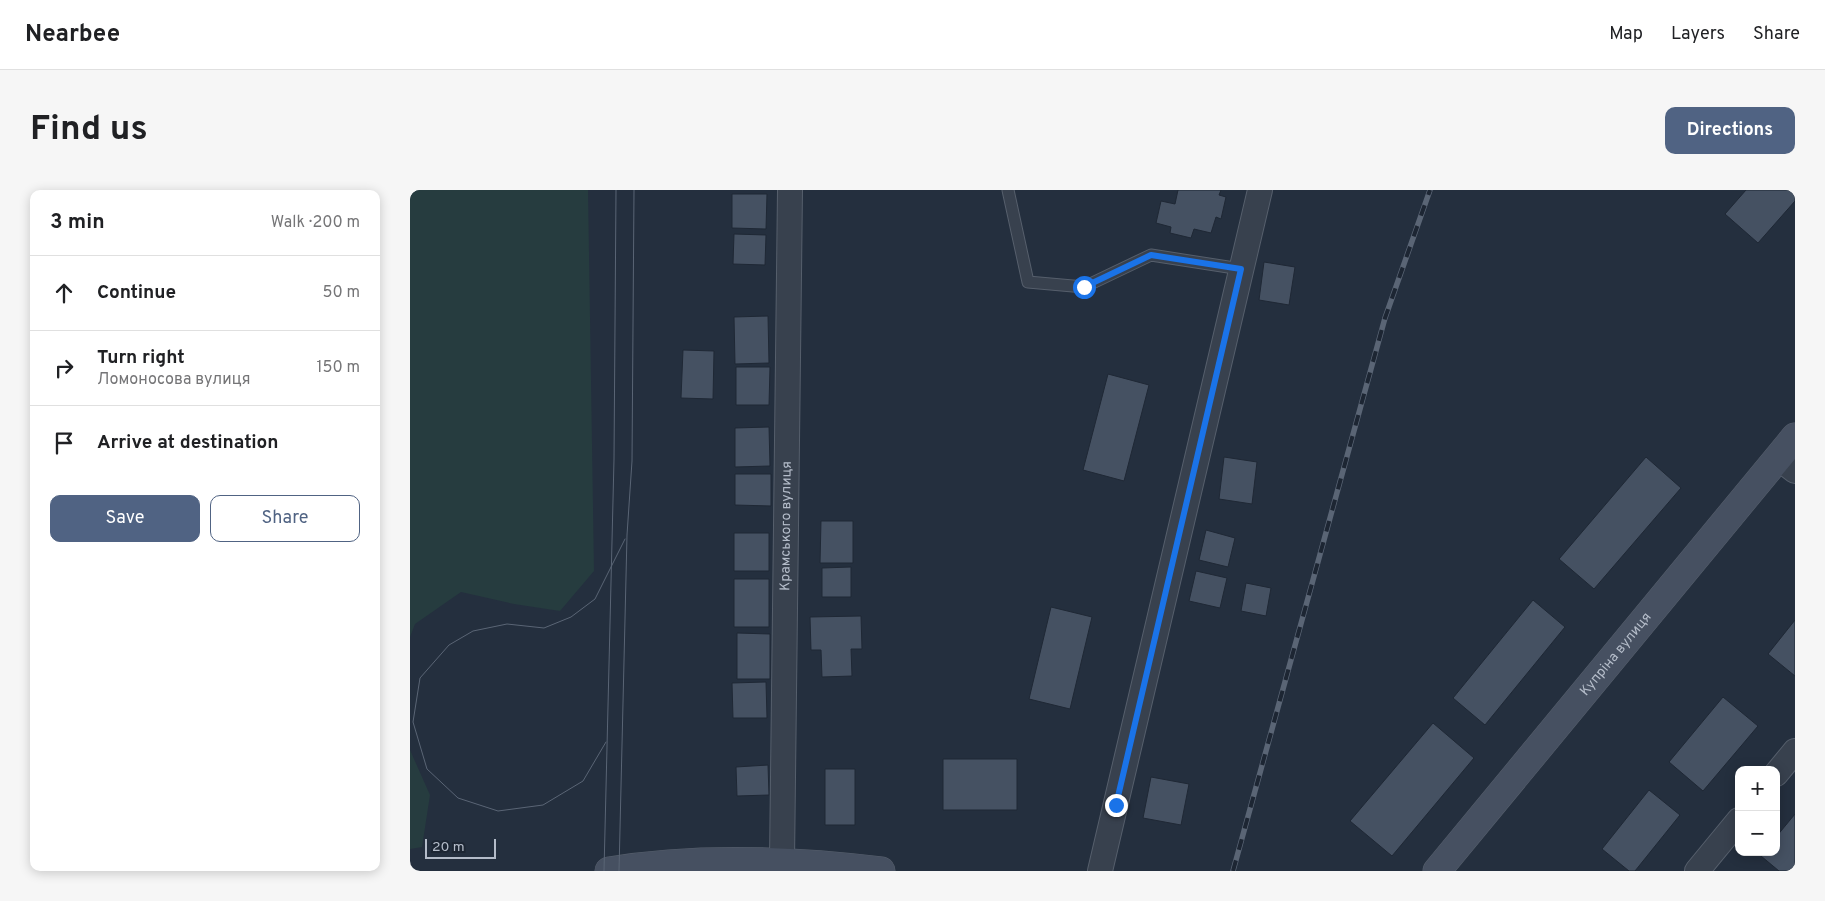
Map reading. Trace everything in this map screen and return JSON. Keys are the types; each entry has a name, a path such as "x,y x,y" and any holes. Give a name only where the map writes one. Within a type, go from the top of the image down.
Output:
{"main road":[{"name":"Купріна вулиця","path":"1437,871 1786,465 1795,437"},
{"path":"609,871 704,861 782,861 881,871"}],"street":[{"name":"Крамського вулиця","path":"782,861 790,190"},
{"path":"1100,871 1260,190"},
{"path":"1780,769 1795,750"},
{"path":"1698,871 1735,825"}],"lane":[{"path":"1008,190 1028,282 1084,287 1151,255 1241,269"}],"green space":[{"path":"410,190 588,190 594,571 560,611 514,604 461,592 415,624 410,637"},
{"path":"410,750 430,795 422,847 410,849"}],"building":[{"path":"1178,190 1221,190 1219,195 1226,197 1221,219 1216,217 1211,233 1194,229 1191,238 1170,233 1171,227 1156,223 1161,201 1175,204"},
{"path":"1746,190 1793,190 1795,192 1795,201 1758,243 1725,214"},
{"path":"732,194 767,194 766,229 732,228"},
{"path":"734,234 766,235 765,265 733,264"},
{"path":"1264,262 1295,267 1289,305 1259,300"},
{"path":"768,316 769,363 735,364 734,317"},
{"path":"683,350 714,351 713,399 681,398"},
{"path":"736,367 770,367 769,405 736,405"},
{"path":"1108,374 1149,385 1124,481 1083,470"},
{"path":"769,427 770,466 735,467 735,428"},
{"path":"1224,457 1257,462 1252,504 1219,499"},
{"path":"1646,457 1681,488 1594,589 1559,559"},
{"path":"735,474 771,474 771,506 735,505"},
{"path":"821,521 853,521 853,563 820,563"},
{"path":"1206,530 1235,538 1228,567 1199,560"},
{"path":"734,533 769,533 769,571 734,571"},
{"path":"851,567 851,597 822,597 822,568"},
{"path":"1196,571 1227,578 1220,608 1189,601"},
{"path":"734,579 769,579 769,627 734,627"},
{"path":"1246,583 1271,588 1266,616 1241,611"},
{"path":"1533,600 1565,627 1485,725 1453,698"},
{"path":"1051,607 1092,617 1070,709 1029,699"},
{"path":"861,616 862,649 851,649 852,676 822,677 821,650 811,650 810,617"},
{"path":"1795,620 1795,676 1768,654"},
{"path":"737,633 770,634 770,679 737,679"},
{"path":"766,682 767,718 733,718 732,683"},
{"path":"1723,697 1758,726 1703,791 1669,762"},
{"path":"1433,723 1474,758 1392,856 1350,821"},
{"path":"943,759 1017,759 1017,810 943,810"},
{"path":"768,765 769,795 737,796 736,767"},
{"path":"825,769 855,769 855,825 825,825"},
{"path":"1151,777 1189,784 1181,825 1143,818"},
{"path":"1649,790 1680,815 1635,871 1629,871 1602,849"},
{"path":"1795,814 1795,871 1779,871 1761,856 1780,856 1780,832"}],"tram line":[{"path":"604,871 614,459 616,190"},
{"path":"619,871 627,535 632,461 634,190"},
{"path":"606,742 583,781 543,805 498,811 458,798 427,769 413,722 420,678 449,645 473,631 507,624 544,628 571,617 595,599 625,539"}],"railway":[{"path":"1233,871 1385,318 1430,190"}],"route":[{"path":"1084,287 1151,255 1241,269 1116,805"}]}
